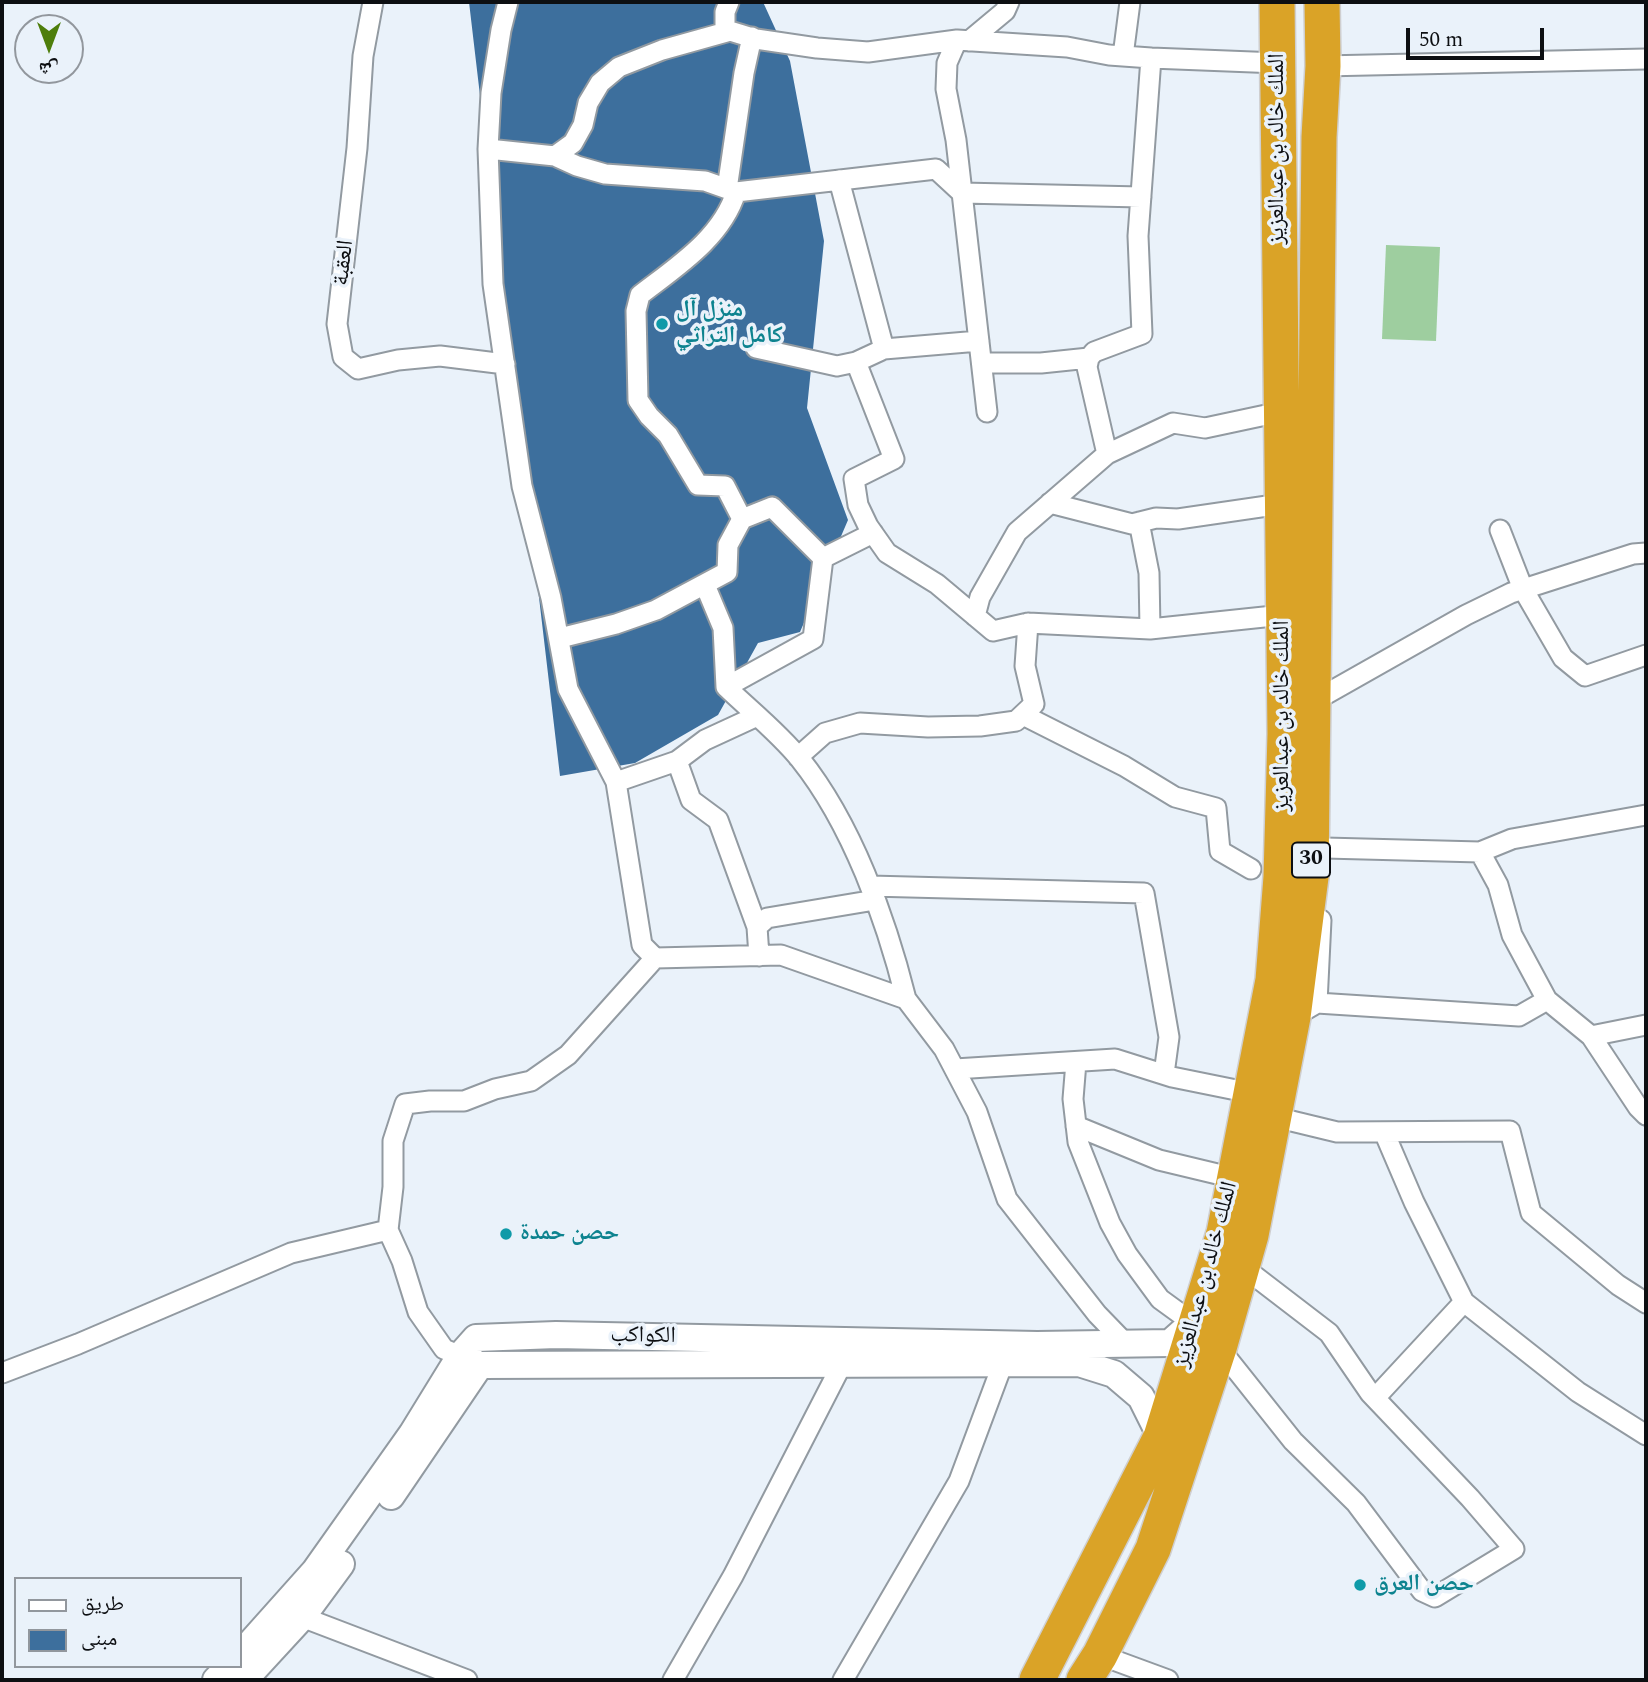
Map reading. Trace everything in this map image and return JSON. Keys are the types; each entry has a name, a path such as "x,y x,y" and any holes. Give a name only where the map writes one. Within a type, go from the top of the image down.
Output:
{"highway":[{"name":"الملك خالد بن عبدالعزيز","path":"1092,1667 1153,1549 1219,1348 1243,1267 1263,1105 1281,877 1285,734 1277,2"},
{"name":"الملك خالد بن عبدالعزيز","path":"1037,1680 1161,1437 1224,1233 1234,1178 1305,1010 1311,877 1314,701 1322,2"}],"street":[{"name":"العقبة","path":"373,2 363,56 357,148 337,324 344,357 358,369 398,360 440,356 505,364"},
{"path":"508,2 491,93 488,149 493,284 522,486 560,638 568,689 616,782 642,945 655,958 780,955 906,999"},
{"path":"724,33 725,12 729,2"},
{"path":"987,412 956,140 946,89 947,63 963,41 1005,11 1009,2"},
{"path":"1124,56 1130,2"},
{"path":"555,156 573,143 583,125 588,103 600,83 619,67 662,50 730,31 817,48 868,52 963,41 1067,47 1151,58 1278,63"},
{"path":"743,519 725,486 698,485 668,435 638,400 636,311 640,295 716,231 732,205 744,73 752,37"},
{"path":"1107,454 1087,375 1089,358 1094,352 1142,334 1138,236 1151,58"},
{"path":"1323,66 1646,59"},
{"path":"488,149 555,156 605,174 705,181 732,190 936,169 962,193 1140,197"},
{"path":"839,180 884,349"},
{"path":"756,348 837,366 856,362 884,349 979,341"},
{"path":"982,363 1041,363 1089,358"},
{"path":"856,362 894,459 854,479 858,505 887,553 937,584 993,631 1028,622 1150,629 1283,615"},
{"path":"975,616 980,597 1017,532 1107,454 1173,423 1205,428 1280,412"},
{"path":"1050,503 1132,524 1156,518 1178,520 1281,504"},
{"path":"560,638 616,624 656,610 727,572 728,545 743,519 772,507 823,558"},
{"path":"1139,522 1149,573 1150,629"},
{"path":"1500,530 1523,589 1563,657 1585,676 1646,656"},
{"path":"823,558 873,533"},
{"path":"1314,701 1466,615 1523,589 1633,554 1646,553"},
{"path":"726,687 813,639 823,558"},
{"path":"705,585 723,628 726,687 798,757 825,793 873,893 894,948 906,999 944,1049 977,1112 1007,1199 1097,1314 1126,1344"},
{"path":"798,757 825,733 860,723 928,727 981,726 1016,721 1034,704 1025,666 1028,622"},
{"path":"1023,715 1124,766 1175,797 1216,808 1220,851 1251,869"},
{"path":"616,782 677,761 705,740 757,716"},
{"path":"1313,758 1326,814 1325,848 1305,1010 1519,1016 1547,1000"},
{"path":"677,761 691,800 719,820 757,927 760,956"},
{"path":"1325,848 1480,852 1512,839 1646,815"},
{"path":"1480,852 1498,885 1512,935 1547,1000 1591,1036 1646,1115"},
{"path":"757,927 767,918 873,893 1144,893 1169,1037 1164,1074"},
{"path":"470,1360 444,1349 418,1312 402,1261 388,1230 393,1187 393,1141 405,1104 464,1101 495,1088 531,1081 568,1055 655,958"},
{"path":"1591,1036 1646,1025"},
{"path":"955,1069 1115,1059 1263,1105 1337,1132 1510,1130 1531,1213 1618,1285 1646,1303"},
{"path":"1076,1062 1073,1100 1078,1142 1110,1223 1127,1254 1160,1299 1195,1321"},
{"path":"1076,1126 1159,1160 1234,1178"},
{"path":"1384,1132 1414,1202 1464,1301 1578,1392 1646,1436"},
{"path":"2,1373 78,1344 291,1253 388,1230"},
{"path":"1219,1348 1293,1441 1356,1503 1422,1591 1435,1597 1514,1549 1470,1498 1374,1398 1329,1333 1243,1267"},
{"path":"1374,1398 1464,1301"},
{"name":"الكواكب","path":"244,1680 302,1617 414,1463 470,1360 476,1338 556,1335 1023,1344 1170,1343 1195,1321"},
{"name":"الكواكب","path":"470,1360 842,1364 1079,1363 1114,1374 1141,1397 1161,1437"},
{"name":"الكواكب","path":"242,1653 315,1571 412,1434 470,1360"},
{"path":"843,1680 958,1481 1003,1363"},
{"path":"673,1680 733,1576 842,1364"},
{"path":"302,1617 467,1680"},
{"path":"1092,1667 1168,1680"}],"green space":[{"path":"1386,245 1440,247 1436,341 1382,339"}],"building":[{"name":"منزل آل كامل التراثي","path":"469,2 763,2 790,61 824,241 807,408 848,520 800,632 758,643 718,715 635,763 560,776"}],"place":[{"name":"منزل آل كامل التراثي","path":"662,324"},
{"name":"حصن حمدة","path":"506,1234"},
{"name":"حصن العرق","path":"1360,1585"}]}
